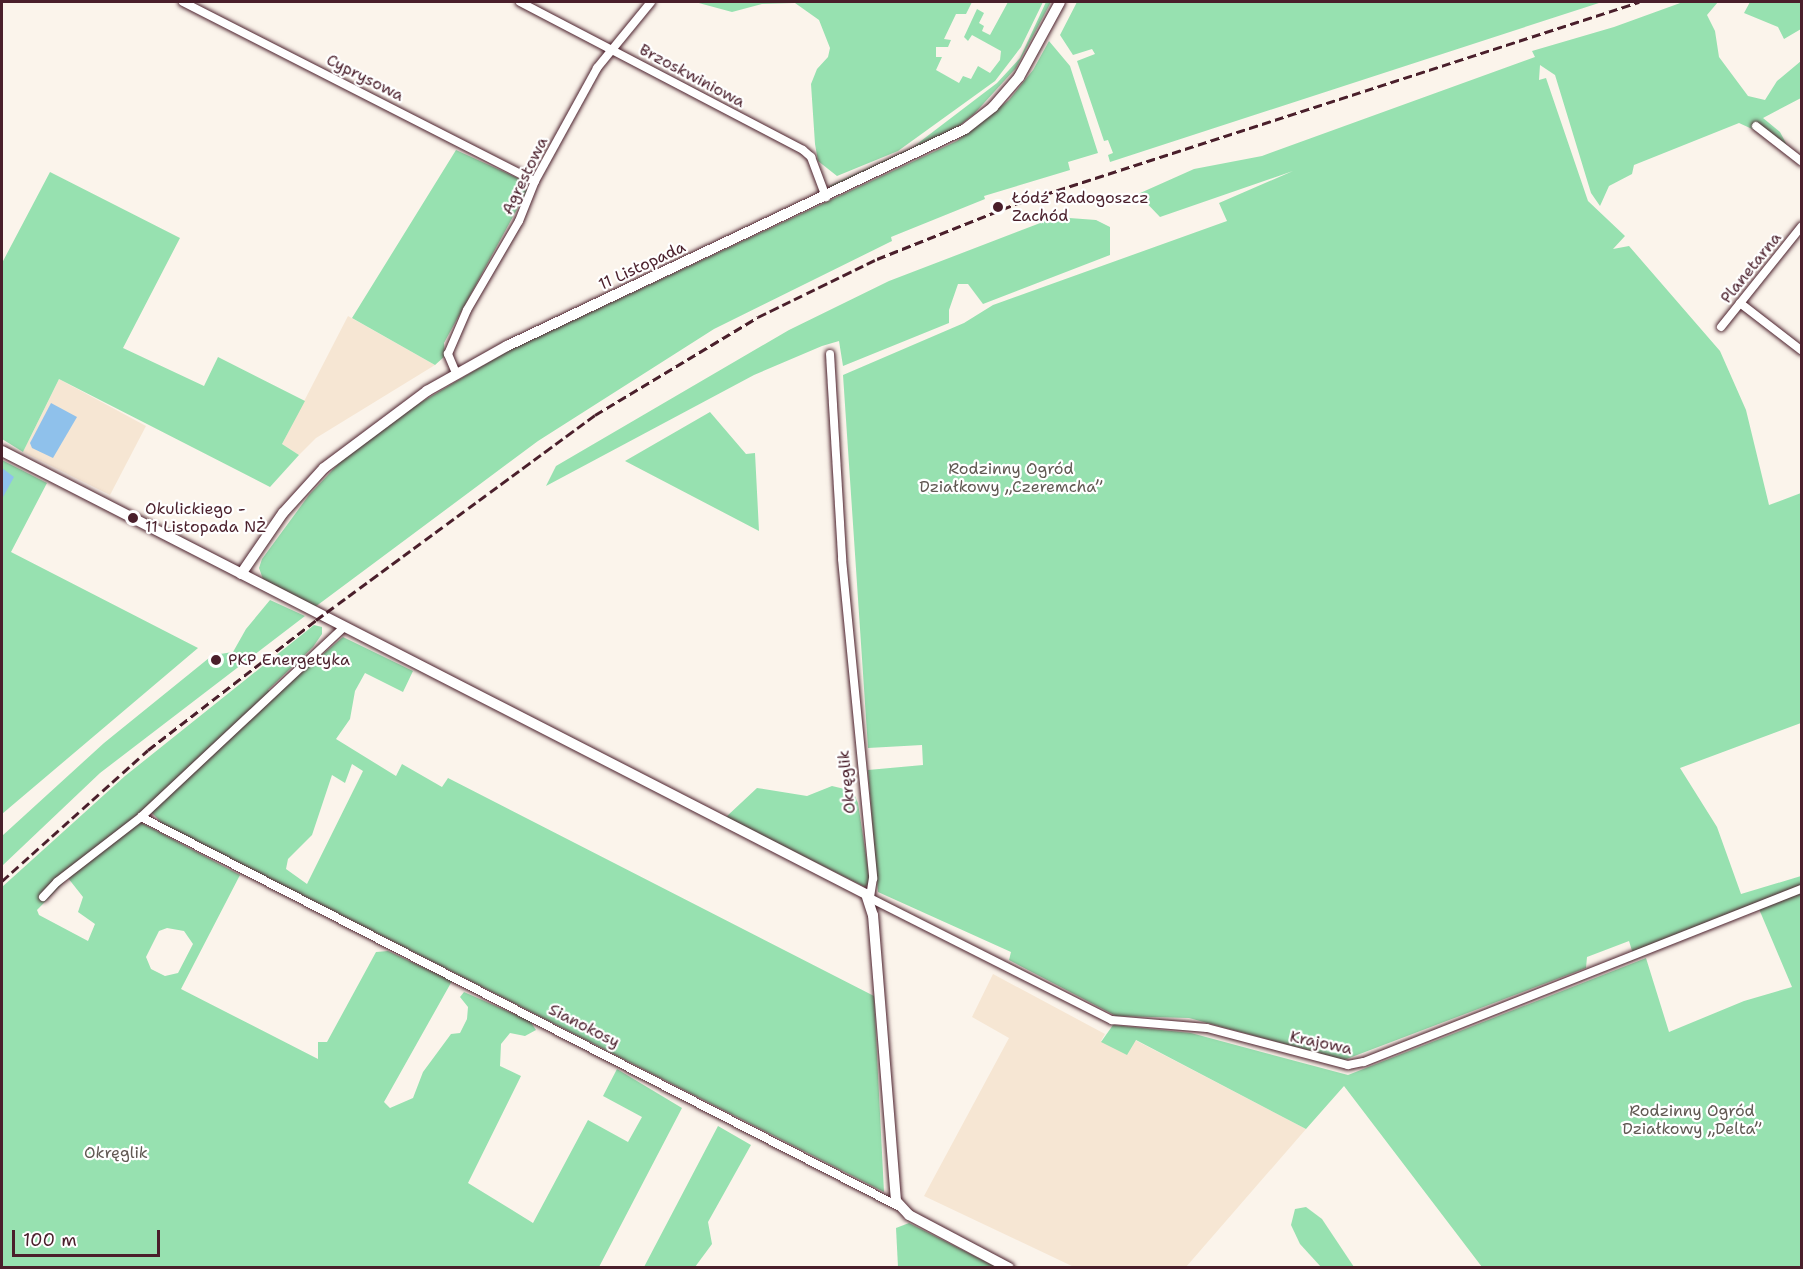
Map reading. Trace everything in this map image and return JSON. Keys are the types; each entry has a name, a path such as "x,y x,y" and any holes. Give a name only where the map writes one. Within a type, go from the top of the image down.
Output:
{"street":[{"name":"Cyprysowa","path":"183,2 535,181"},
{"name":"Brzoskwiniowa","path":"520,2 803,150 811,156 825,197"},
{"name":"Agrestowa","path":"456,373 448,354 452,338 519,221 535,181 595,73 651,2"},
{"name":"11 Listopada","path":"241,574 283,513 332,460 393,413 456,373 944,141 981,117 1029,63 1060,2"},
{"path":"1756,126 1802,162"},
{"name":"Planetarna","path":"1721,327 1802,226"},
{"path":"1740,303 1802,351"},
{"name":"Okręglik","path":"830,354 842,560 873,878 870,898 898,1206"},
{"path":"2,451 870,898"},
{"path":"43,897 57,882 141,817 344,627"},
{"name":"Sianokosy","path":"141,817 898,1206 1009,1268"},
{"name":"Krajowa","path":"870,898 1112,1020 1207,1028 1348,1065 1364,1062 1802,889"}],"shaded area":[{"path":"348,316 435,365 316,438 299,455 282,444"},
{"path":"59,379 146,426 110,495 23,452"},
{"path":"993,974 1105,1034 1101,1041 1135,1040 1306,1129 1186,1267 1074,1267 924,1196 1009,1038 972,1017"}],"green space":[{"path":"695,2 972,2 966,14 956,14 944,39 951,40 948,47 936,47 936,57 942,57 936,70 959,83 963,76 971,79 978,66 990,73 1000,60 1001,51 972,35 968,41 964,37 977,9 984,13 979,23 984,26 982,31 990,35 1008,2 1043,2 1021,47 995,81 898,151 837,176 818,161 815,144 811,84 817,69 828,57 830,48 819,20 795,3 762,4 732,12"},
{"path":"1046,2 1051,2 1016,68 974,114 955,129 832,187 829,186 913,147 997,83 1020,58"},
{"path":"1077,2 1602,2 1110,162 1108,155 1113,153 1108,140 1104,141 1077,61 1095,54 1092,49 1073,55 1060,35"},
{"name":"Rodzinny Ogród Działkowy „Czeremcha”","path":"1683,2 1718,2 1707,15 1715,31 1719,57 1748,96 1765,100 1777,81 1801,61 1801,98 1763,118 1780,132 1787,145 1739,123 1634,165 1632,174 1609,186 1600,206 1591,193 1555,75 1540,65 1539,80 1546,78 1588,201 1625,236 1613,249 1629,246 1720,351 1746,410 1769,505 1801,493 1801,723 1680,768 1717,827 1741,894 1801,876 1801,887 1633,954 1629,941 1587,957 1586,968 1344,1060 1189,1018 1116,1016 1009,960 1011,952 878,892 868,770 923,765 922,745 868,748 843,375 964,323 993,305 1227,221 1219,203 1293,171 1160,217 1138,194 1194,169 1262,156 1535,57 1532,51 1614,27"},
{"path":"1750,2 1801,2 1801,29 1784,39 1778,27 1744,13"},
{"path":"1049,41 1070,66 1098,153 1068,162 1070,170 984,196 985,199 891,237 892,241 714,329 538,441 315,607 263,579 259,568 262,559 309,495 344,458 403,413 506,352 957,141 1009,100 1033,70"},
{"path":"456,150 522,180 527,191 444,343 445,356 435,365 352,318"},
{"path":"50,172 180,238 123,348 204,386 218,357 305,401 282,444 299,455 270,487 59,379 23,452 2,439 2,263"},
{"path":"1056,217 1096,220 1110,227 1110,255 983,304 968,284 958,284 949,310 949,323 843,366 839,341 822,346 754,375 546,486 556,466 789,330 889,281"},
{"path":"710,412 746,454 755,453 759,531 625,461"},
{"path":"2,460 47,483 11,552 198,648 2,814"},
{"path":"270,600 305,616 100,773 2,866 2,836 104,743 209,658 214,666 222,661 220,654 233,652 246,629"},
{"path":"314,625 322,627 322,634 313,647 268,690 277,693 343,637 413,671 403,692 365,673 355,691 350,719 336,739 396,776 402,764 442,787 448,778 874,996 884,1192 163,824 149,810 138,821 240,875 181,989 318,1059 318,1042 327,1042 376,952 388,951 452,981 384,1102 390,1108 413,1098 423,1072 451,1034 460,1033 467,1019 468,1007 460,997 464,992 530,1021 536,1030 525,1036 510,1033 501,1044 500,1066 521,1076 468,1183 533,1223 588,1120 628,1142 642,1117 603,1096 617,1069 682,1108 599,1267 2,1268 2,887 125,776","holes":["352,764 363,771 307,884 286,869 288,859 312,835 332,775 345,783","68,878 83,897 78,912 95,924 88,941 39,915 37,910","167,928 184,931 193,944 178,973 165,976 151,969 146,957 159,931"]},
{"path":"832,786 853,791 858,803 870,882 865,887 726,817 757,788 807,796"},
{"name":"Rodzinny Ogród Działkowy „Delta”","path":"1801,891 1801,1267 1482,1267 1344,1086 1306,1129 1136,1040 1127,1055 1101,1042 1113,1025 1191,1033 1348,1075 1646,958 1669,1032 1744,1001 1792,987 1759,909"},
{"path":"718,1126 751,1145 708,1222 712,1244 695,1267 644,1267"},
{"path":"1306,1207 1322,1219 1354,1267 1321,1267 1300,1244 1291,1225 1295,1209"},
{"path":"909,1223 996,1267 898,1267 896,1228"}],"water":[{"path":"51,403 77,417 53,458 32,448 30,443"},
{"path":"2,468 14,477 2,499"}],"railway":[{"path":"2,881 148,750 316,620 595,415 758,317 877,259 1018,203 1639,2"}],"place":[{"name":"Łódź Radogoszcz Zachód","path":"998,207"},
{"name":"Okulickiego - 11 Listopada NŻ","path":"133,518"},
{"name":"PKP Energetyka","path":"216,660"}]}
